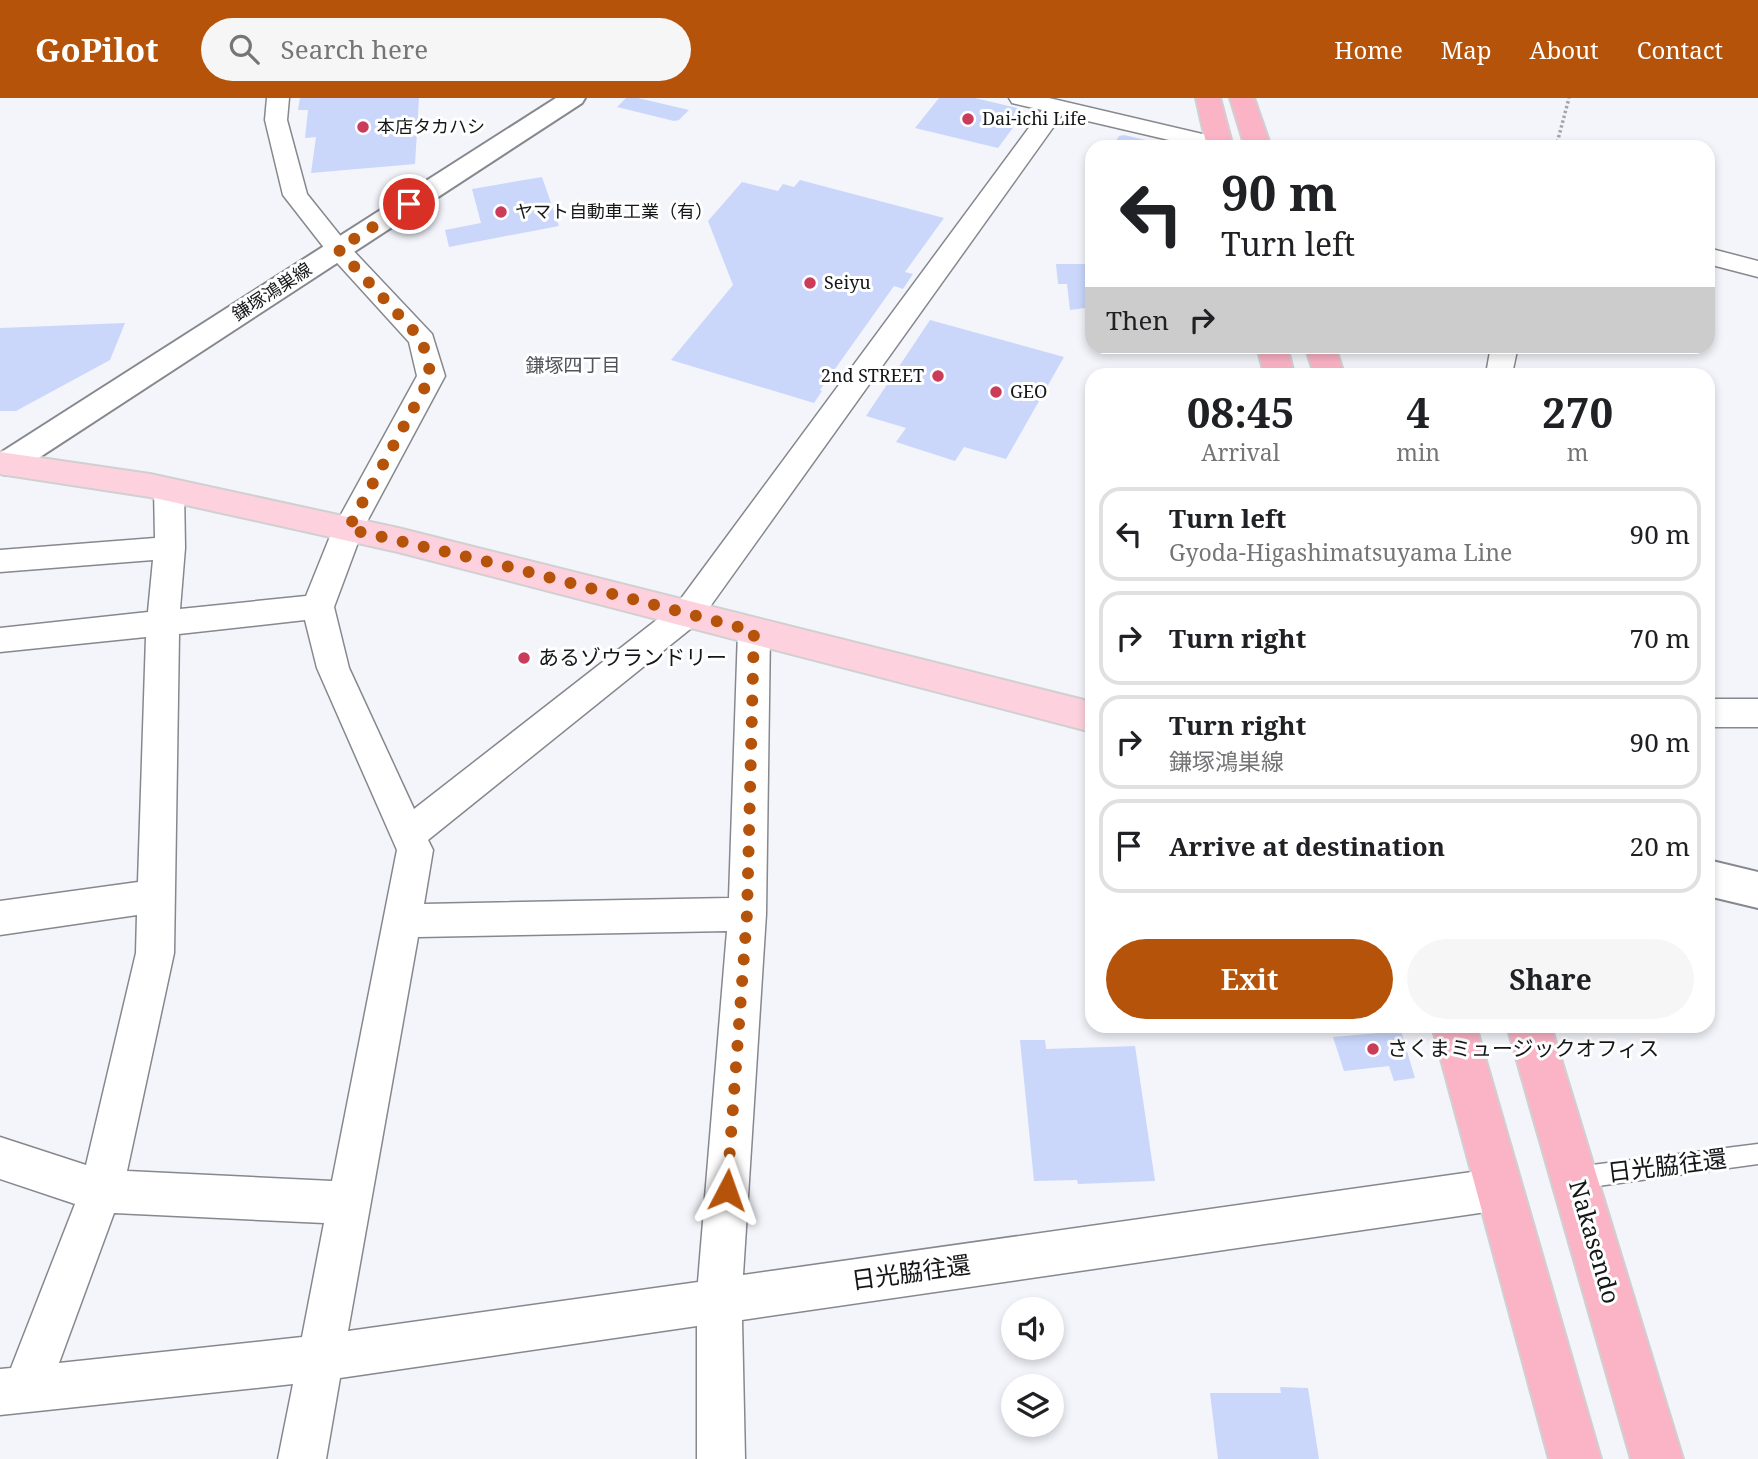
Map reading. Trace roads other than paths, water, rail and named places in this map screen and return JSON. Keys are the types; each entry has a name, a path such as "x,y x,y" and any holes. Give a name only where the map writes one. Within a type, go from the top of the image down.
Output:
{"highway":[{"path":"1208,98 1218,140"},
{"path":"1242,98 1256,140"},
{"path":"1456,1033 1575,1459"},
{"name":"Nakasendo","path":"1531,1033 1657,1459"}],"main road":[{"name":"鎌塚鴻巣線","path":"2,465 573,98"},
{"path":"2,465 169,489 348,529 502,565 1085,716"},
{"path":"1715,880 1758,890"}],"street":[{"path":"278,98 276,120 295,195 338,249 422,340 431,376 348,529 318,607 333,668 415,850 302,1459"},
{"path":"1020,98 1195,140"},
{"path":"408,835 688,613 1056,107"},
{"path":"1715,258 1758,269"},
{"path":"13,1391 101,1191 155,953 163,623 170,548 169,489"},
{"path":"0,561 170,548"},
{"path":"0,640 318,607"},
{"path":"721,1459 719,1301 747,914 754,631"},
{"path":"1715,713 1758,713"},
{"path":"0,918 157,896"},
{"path":"402,921 747,914"},
{"path":"0,1158 101,1191 350,1203"},
{"name":"日光脇往還","path":"13,1391 321,1358 1500,1189"}],"lane":[{"name":"日光脇往還","path":"1576,1178 1758,1154"}],"place":[{"name":"Dai-ichi Life","path":"968,119"},
{"name":"本店タカハシ","path":"363,127"},
{"name":"ヤマト自動車工業（有）","path":"501,212"},
{"name":"Seiyu","path":"810,283"},
{"name":"2nd STREET","path":"938,376"},
{"name":"GEO","path":"996,392"},
{"name":"あるゾウランドリー","path":"524,658"},
{"name":"さくまミュージックオフィス","path":"1373,1049"}],"district":[{"name":"鎌塚四丁目","path":"573,365"}]}
